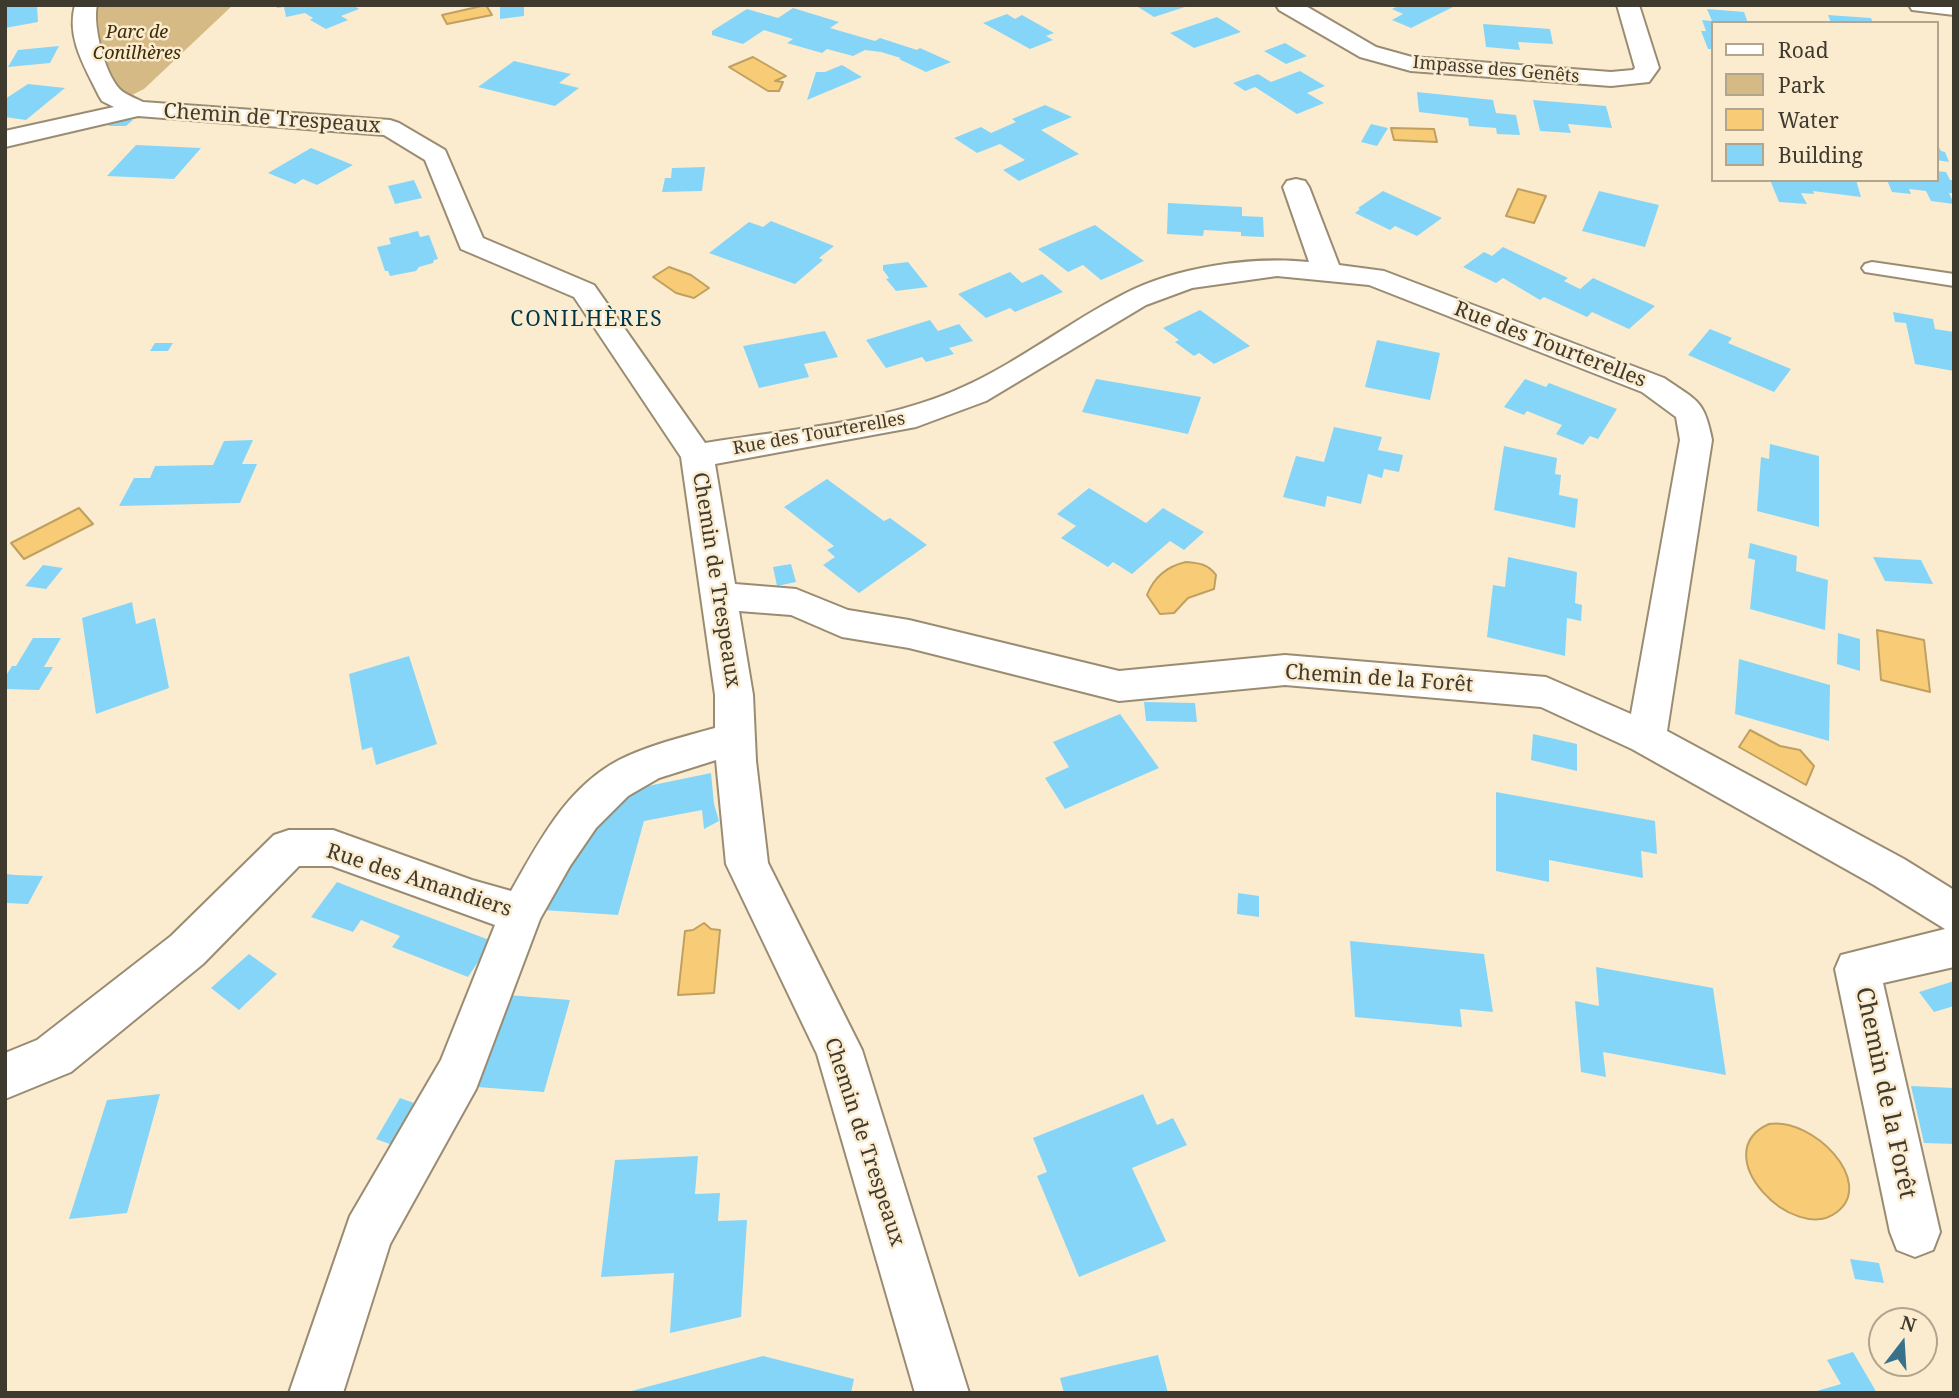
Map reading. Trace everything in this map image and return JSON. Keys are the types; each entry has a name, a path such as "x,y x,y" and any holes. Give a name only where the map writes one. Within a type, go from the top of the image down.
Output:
{"street":[{"name":"Chemin de Trespeaux","path":"86,5 82,16 82,29 111,96 138,109 390,128 436,156 471,243 584,291 697,456 734,695 735,738 747,864 839,1050 942,1393"},
{"name":"Impasse des Genêts","path":"1287,5 1368,52 1411,64 1611,79 1640,77 1647,68 1628,5"},
{"path":"1920,5 1954,8"},
{"path":"5,139 138,109"},
{"path":"1296,187 1327,272"},
{"name":"Rue des Tourterelles","path":"697,456 916,416 975,394 1136,299 1186,280 1277,267 1374,277 1653,385 1691,413 1696,440 1646,738"},
{"name":"Chemin de la Forêt","path":"719,596 796,602 842,623 909,634 1119,686 1285,670 1546,692 1646,738 1889,872 1954,913"},
{"path":"521,913 569,829 609,787 633,772 735,738"},
{"name":"Rue des Amandiers","path":"5,1076 54,1056 166,967 187,950 289,848 333,848 472,899 521,913 459,1073 368,1234 316,1393"},
{"name":"Chemin de la Forêt","path":"1915,1232 1857,969 1954,947"}],"lane":[{"path":"1872,268 1954,280"}],"green space":[{"name":"Parc de Conilhères","path":"94,5 233,5 144,89 128,97 114,90 89,23"}],"water":[{"path":"486,5 492,15 447,24 442,15"},
{"path":"753,57 786,76 775,81 783,82 779,91 768,91 729,67"},
{"path":"1391,128 1434,129 1437,142 1394,140"},
{"path":"1518,189 1546,196 1534,223 1506,216"},
{"path":"669,267 691,275 709,288 694,298 676,293 653,277"},
{"path":"79,508 93,524 24,559 11,543"},
{"path":"1186,562 1210,568 1216,575 1214,589 1188,598 1174,613 1160,614 1147,595 1150,589 1162,573"},
{"path":"1877,630 1924,640 1930,692 1881,680"},
{"path":"1750,730 1780,746 1800,750 1814,766 1806,785 1739,747"},
{"path":"704,923 711,929 720,930 714,993 678,995 685,931 693,930"},
{"path":"1769,1124 1786,1125 1804,1131 1834,1154 1844,1169 1849,1185 1847,1199 1837,1212 1819,1219 1799,1217 1779,1207 1762,1192 1751,1174 1746,1155 1751,1138"}],"building":[{"path":"5,5 37,5 38,22 5,28"},
{"path":"276,5 353,5 359,9 341,16 348,20 326,29 310,20 313,18 305,13 286,17 284,7 277,8"},
{"path":"524,5 524,16 500,19 500,6"},
{"path":"1135,5 1188,5 1188,6 1154,17"},
{"path":"1400,5 1453,7 1411,28 1392,20 1403,14 1392,9"},
{"path":"793,8 839,22 830,28 875,41 880,38 917,50 920,48 951,62 926,72 899,59 901,58 881,52 865,50 853,56 827,49 822,53 787,43 793,39 764,30 743,44 712,35 712,31 747,9 778,18"},
{"path":"1707,9 1744,12 1747,21 1712,21"},
{"path":"1007,14 1015,19 1022,15 1054,33 1046,36 1053,40 1030,49 983,23"},
{"path":"1828,15 1871,18 1872,21 1830,21"},
{"path":"1217,17 1241,32 1194,48 1170,33"},
{"path":"1702,20 1712,21 1710,49 1701,31 1706,31"},
{"path":"1483,24 1550,29 1553,44 1518,42 1520,50 1486,47"},
{"path":"1285,43 1307,56 1286,64 1264,51"},
{"path":"59,46 50,63 8,67 18,50"},
{"path":"514,61 571,74 559,83 579,88 555,106 478,87"},
{"path":"842,65 862,77 807,100 816,72 825,72"},
{"path":"1300,71 1325,86 1307,93 1324,103 1297,114 1255,87 1245,91 1233,83 1258,74 1271,82"},
{"path":"28,84 65,88 26,120 5,117 5,99"},
{"path":"1417,92 1493,100 1496,113 1516,115 1520,135 1497,134 1496,128 1469,126 1468,118 1419,112"},
{"path":"1533,100 1606,106 1612,128 1568,124 1571,133 1540,131"},
{"path":"1045,105 1072,117 1041,130 1079,154 1019,181 1003,170 1025,160 1000,144 977,153 954,138 981,127 991,133 1016,122 1012,119"},
{"path":"115,120 133,120 126,126 108,126"},
{"path":"1371,124 1388,128 1377,146 1361,142"},
{"path":"136,145 201,148 174,179 107,176"},
{"path":"1938,146 1945,152 1949,162 1938,160"},
{"path":"311,148 353,165 317,185 303,179 295,184 268,173"},
{"path":"705,167 702,191 662,192 665,178 671,178 672,168"},
{"path":"1938,171 1946,172 1950,180 1954,180 1954,193 1949,193 1954,204 1931,201 1926,191 1909,189 1911,194 1892,192 1888,182 1938,182"},
{"path":"414,180 422,198 395,204 388,186"},
{"path":"1771,182 1857,182 1861,197 1813,191 1814,194 1801,193 1807,204 1779,202"},
{"path":"1383,191 1442,218 1417,236 1395,226 1390,230 1355,213"},
{"path":"1599,191 1659,205 1645,247 1582,231"},
{"path":"1168,203 1242,207 1242,216 1263,217 1264,237 1241,236 1241,232 1204,230 1203,236 1167,234"},
{"path":"771,221 834,246 819,258 823,260 795,284 709,253 749,222 763,227"},
{"path":"1095,225 1144,261 1101,280 1083,265 1068,272 1038,249"},
{"path":"418,231 420,237 429,235 438,259 416,271 390,276 388,271 385,271 377,247 391,244 389,238"},
{"path":"1503,247 1568,278 1564,281 1580,289 1593,278 1655,306 1629,329 1592,312 1587,317 1544,297 1540,300 1503,278 1496,283 1463,267 1484,252 1492,256"},
{"path":"908,262 928,287 896,291 886,279 889,278 883,265"},
{"path":"1010,272 1022,283 1042,274 1063,292 1015,312 1010,308 986,318 958,294"},
{"path":"1200,310 1250,346 1214,364 1199,353 1194,356 1175,342 1179,340 1163,328"},
{"path":"1893,312 1933,319 1935,329 1954,332 1954,371 1915,364 1906,323 1895,322"},
{"path":"930,320 938,331 959,324 973,341 949,348 954,354 926,362 922,357 886,368 866,340"},
{"path":"1710,329 1732,338 1728,343 1791,369 1774,392 1688,355"},
{"path":"825,331 838,357 804,364 809,377 759,388 743,346"},
{"path":"1377,340 1440,353 1430,400 1365,387"},
{"path":"155,343 173,343 168,351 150,351"},
{"path":"1096,379 1201,397 1188,434 1082,412"},
{"path":"1525,379 1546,387 1549,383 1617,409 1598,439 1590,436 1583,445 1556,434 1562,425 1527,411 1524,415 1504,407"},
{"path":"1334,427 1382,437 1378,450 1403,455 1399,472 1384,469 1382,478 1368,474 1361,504 1327,496 1325,507 1283,497 1296,456 1324,462"},
{"path":"253,440 242,464 257,464 240,503 119,506 134,478 150,478 155,466 213,465 224,441"},
{"path":"1770,444 1819,456 1819,527 1757,511 1761,457 1769,459"},
{"path":"1504,446 1557,458 1555,474 1561,475 1559,495 1578,499 1575,528 1494,510"},
{"path":"827,479 884,521 890,518 927,545 859,593 823,565 835,557 827,550 834,546 784,507"},
{"path":"1089,488 1146,523 1163,508 1204,532 1184,550 1170,541 1132,574 1113,562 1108,567 1061,538 1076,526 1057,514"},
{"path":"1750,543 1797,556 1796,571 1828,580 1825,630 1750,609 1755,560 1748,558"},
{"path":"1508,557 1577,572 1575,603 1582,605 1581,621 1567,618 1565,656 1487,637 1493,585 1505,587"},
{"path":"1873,557 1921,560 1933,584 1885,581"},
{"path":"791,564 796,582 777,586 773,567"},
{"path":"43,565 63,568 46,589 25,586"},
{"path":"132,602 136,624 155,618 169,688 96,714 82,618"},
{"path":"1838,633 1860,639 1860,671 1837,664"},
{"path":"33,638 61,638 44,667 53,667 39,690 5,689 5,677 12,666 16,666"},
{"path":"409,656 437,744 376,765 372,747 362,750 349,674"},
{"path":"1739,659 1830,685 1829,741 1735,714"},
{"path":"1144,702 1195,703 1197,722 1146,721"},
{"path":"1120,714 1159,768 1065,809 1045,778 1069,767 1053,742"},
{"path":"1533,734 1577,744 1577,771 1531,760"},
{"path":"711,773 714,804 719,821 704,829 702,810 644,821 618,915 543,910 566,853 624,791"},
{"path":"1496,792 1655,821 1657,854 1641,851 1643,878 1549,860 1549,882 1496,871"},
{"path":"5,874 43,876 28,904 5,903"},
{"path":"337,882 492,941 468,977 392,947 400,936 361,920 353,932 311,917"},
{"path":"1238,893 1259,896 1259,917 1237,914"},
{"path":"1350,941 1484,954 1493,1012 1460,1009 1462,1027 1355,1017"},
{"path":"249,954 277,974 239,1010 211,988"},
{"path":"1596,967 1713,988 1726,1075 1603,1052 1606,1077 1581,1072 1575,1001 1599,1006"},
{"path":"1954,981 1954,1006 1934,1012 1919,992"},
{"path":"508,995 570,1000 544,1092 477,1087"},
{"path":"1911,1086 1954,1088 1954,1144 1924,1143"},
{"path":"160,1094 127,1213 69,1219 107,1100"},
{"path":"419,1094 431,1098 401,1148 376,1139 400,1098 414,1103"},
{"path":"1143,1094 1157,1125 1173,1118 1187,1145 1132,1168 1166,1241 1079,1277 1037,1176 1047,1172 1033,1138"},
{"path":"698,1156 695,1194 720,1193 718,1221 747,1220 741,1317 670,1333 674,1273 601,1277 615,1160"},
{"path":"1850,1259 1879,1263 1884,1283 1855,1279"},
{"path":"1853,1352 1877,1393 1810,1393 1841,1384 1827,1360"},
{"path":"1158,1355 1168,1393 1064,1393 1060,1378"},
{"path":"763,1356 854,1379 851,1393 624,1393"}],"district":[{"name":"CONILHÈRES","path":"587,320"}]}
